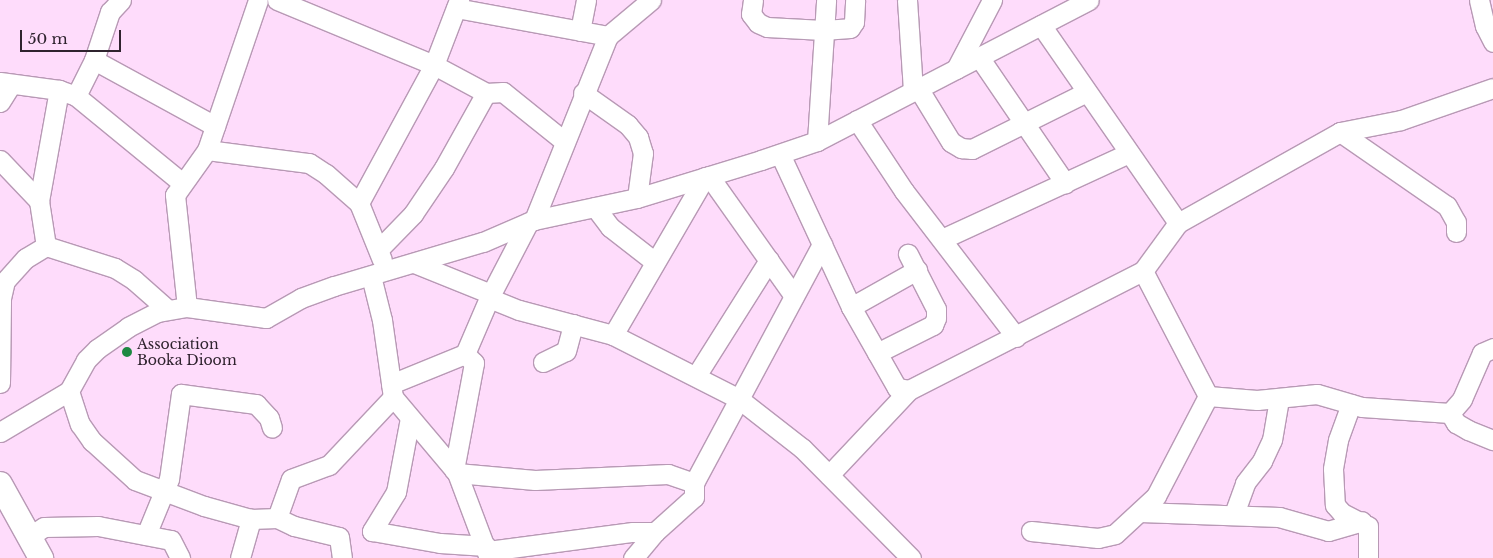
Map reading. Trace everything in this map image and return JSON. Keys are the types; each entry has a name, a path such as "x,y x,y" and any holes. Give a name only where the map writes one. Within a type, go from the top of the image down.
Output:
{"main road":[{"path":"0,484 41,558"}],"street":[{"path":"46,246 39,201 68,93 94,60 110,12 121,0"},
{"path":"187,308 174,199 181,182 207,150 258,0"},
{"path":"277,0 434,65 486,94 503,92 564,142"},
{"path":"580,31 586,0"},
{"path":"277,518 291,479 329,465 392,391 465,354 490,296 531,221 608,36 651,0"},
{"path":"753,0 751,14 758,23 767,26 822,30 850,28 854,22 855,0"},
{"path":"816,141 822,30 826,0"},
{"path":"907,0 915,90 951,142 961,148 972,148 1025,125 1088,92"},
{"path":"956,69 992,0"},
{"path":"0,432 69,390 82,367 98,349 128,327 167,309 187,308 266,318 300,298 483,242 531,221 637,198 780,154 816,141 1041,25 1059,6 1088,0"},
{"path":"1479,0 1485,26 1493,42"},
{"path":"359,203 434,65 457,4 608,36"},
{"path":"1041,25 1178,223"},
{"path":"979,57 1065,184"},
{"path":"94,60 216,126"},
{"path":"0,102 5,84 68,93 181,182"},
{"path":"829,475 909,390 1143,271 1178,223 1340,132 1401,120 1493,88"},
{"path":"583,93 628,125 638,137 643,153 637,198"},
{"path":"379,249 413,214 444,168 486,94"},
{"path":"857,120 942,239 1016,336"},
{"path":"1340,132 1447,206 1456,222 1456,232"},
{"path":"207,150 309,163 359,203 379,249 378,274 382,320 392,391 410,418 456,472 488,552"},
{"path":"942,239 1065,184 1130,152"},
{"path":"780,154 851,307 897,388 909,390"},
{"path":"0,160 39,201"},
{"path":"707,177 794,296"},
{"path":"613,335 707,177"},
{"path":"595,207 610,227 656,262"},
{"path":"633,558 655,532 694,497 694,483 822,244"},
{"path":"0,383 1,298 4,271 46,246 115,268 134,280 167,309"},
{"path":"696,376 769,260"},
{"path":"414,262 490,296 573,324 613,335 739,399 802,448 911,558"},
{"path":"851,307 912,262 936,309 933,325 877,354"},
{"path":"1143,271 1208,396"},
{"path":"543,362 566,351 573,324"},
{"path":"1450,413 1462,399 1482,353 1493,348"},
{"path":"456,472 474,363 465,354"},
{"path":"69,390 80,424 92,440 135,480 164,492 251,520 277,518 294,526 339,536 342,558"},
{"path":"146,535 164,492 173,462 181,394 256,404 269,418 272,428"},
{"path":"1208,396 1279,399 1317,394 1351,404 1450,413"},
{"path":"1031,532 1098,538 1115,534 1156,496 1208,396"},
{"path":"1234,514 1245,483 1262,461 1272,440 1279,399"},
{"path":"1351,404 1338,440 1333,469 1335,505 1342,513 1362,521 1370,531 1368,558"},
{"path":"1450,413 1456,423 1493,440"},
{"path":"410,418 396,492 372,531 438,550 488,552 633,532 655,532"},
{"path":"456,472 534,480 668,474 694,483"},
{"path":"1140,512 1279,517 1328,531 1362,521"},
{"path":"243,557 251,520"},
{"path":"29,536 44,528 98,526 171,540 180,558"}],"place":[{"name":"Association Booka Dioom","path":"127,352"}]}
